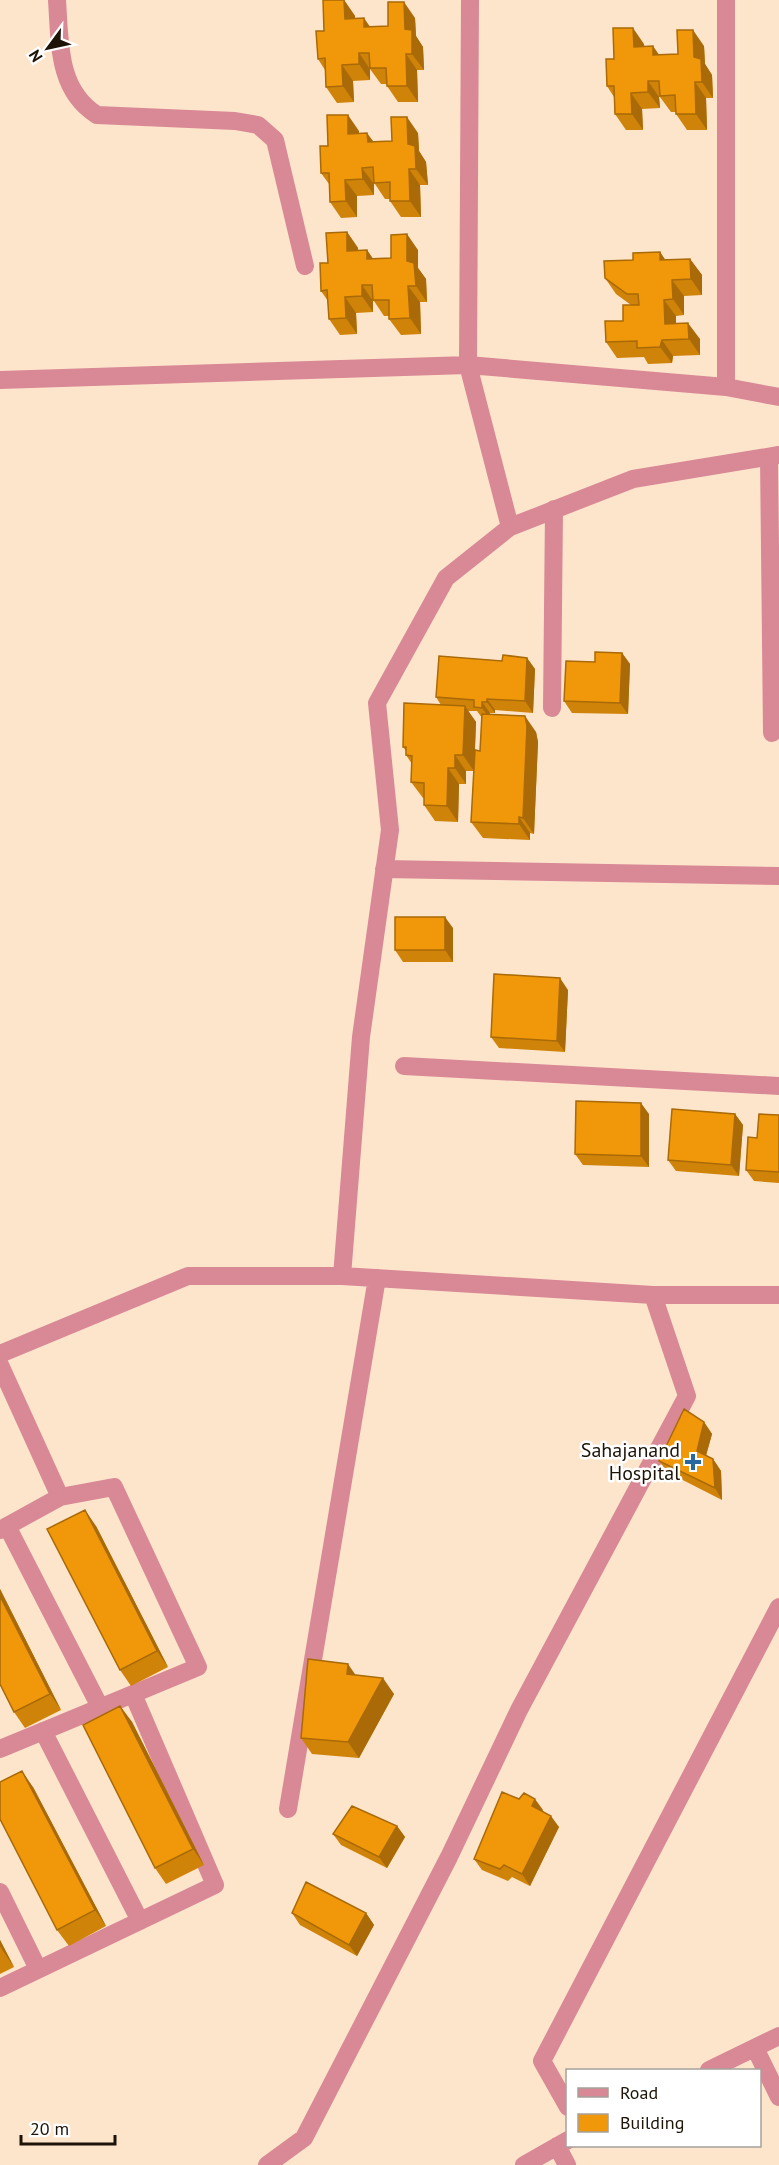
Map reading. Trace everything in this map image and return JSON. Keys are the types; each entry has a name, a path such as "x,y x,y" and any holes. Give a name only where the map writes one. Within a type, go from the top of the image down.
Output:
{"street":[{"path":"57,0 61,61 72,89 87,109 97,115 235,121 258,125 275,140 305,266"},
{"path":"470,0 468,365 510,527"},
{"path":"726,0 726,387"},
{"path":"0,380 468,365 726,387 779,397"},
{"path":"342,1276 361,1037 390,830 377,703 446,578 510,527 633,479 774,456 772,733"},
{"path":"552,708 554,509"},
{"path":"384,869 779,876"},
{"path":"404,1066 779,1086"},
{"path":"0,1354 188,1276 342,1276 653,1296 779,1295"},
{"path":"288,1809 377,1278"},
{"path":"267,2165 304,2138 449,1857 519,1710 687,1396 653,1296"},
{"path":"0,1365 60,1497"},
{"path":"0,1749 198,1667 114,1487 60,1497 4,1528 100,1707"},
{"path":"566,2105 542,2061 779,1607"},
{"path":"0,1988 215,1885 133,1694"},
{"path":"43,1731 140,1921"},
{"path":"0,1892 38,1970"},
{"path":"711,2069 779,2036"},
{"path":"754,2048 779,2097"},
{"path":"524,2165 562,2143 567,2165"}],"building":[{"path":"323,0 344,0 345,19 364,18 364,27 388,26 388,2 404,2 405,29 412,30 412,54 406,54 407,86 387,86 386,68 370,68 369,53 359,53 359,64 342,65 343,86 326,87 325,58 318,59 316,31 324,31"},
{"path":"613,28 633,28 634,47 653,46 653,55 678,54 677,30 693,30 694,57 701,59 702,82 695,82 696,114 676,114 675,95 660,96 659,81 648,81 648,92 631,93 632,114 615,114 614,86 607,86 606,59 614,59"},
{"path":"327,115 348,115 348,134 367,133 368,142 392,141 391,117 407,117 408,144 415,146 416,169 409,169 410,201 390,201 390,182 374,183 373,167 362,168 363,179 345,180 346,201 330,202 329,173 321,173 320,146 328,146"},
{"path":"347,232 347,251 367,250 367,259 391,258 391,235 407,234 407,261 414,263 416,286 408,286 410,318 389,319 389,300 373,300 372,285 362,285 362,296 345,297 346,318 329,319 327,290 321,291 320,263 328,263 326,233"},
{"path":"660,252 660,260 690,259 691,279 672,280 673,299 664,300 665,324 688,323 689,339 662,340 660,347 637,348 637,341 606,342 605,321 623,321 623,305 639,305 638,294 627,294 605,278 604,261 633,260 633,253"},
{"path":"595,652 622,653 620,703 564,701 566,661 595,662"},
{"path":"503,655 527,658 525,701 487,699 487,702 482,702 482,708 474,707 474,700 436,697 439,656 502,661"},
{"path":"404,703 465,706 463,755 455,755 455,768 448,768 447,806 424,805 424,783 411,782 412,756 406,755 406,747 403,747"},
{"path":"482,714 525,716 527,726 523,818 519,817 519,824 471,822 475,750 480,751"},
{"path":"395,917 445,917 445,950 395,950"},
{"path":"494,974 560,978 557,1041 491,1037"},
{"path":"576,1101 641,1103 641,1156 575,1154"},
{"path":"672,1109 735,1114 731,1165 668,1160"},
{"path":"759,1114 779,1115 779,1172 746,1170 748,1137 757,1138"},
{"path":"684,1409 704,1422 697,1451 713,1459 715,1488 659,1461"},
{"path":"85,1510 157,1651 120,1670 47,1529"},
{"path":"0,1596 50,1694 14,1712 0,1684"},
{"path":"308,1659 348,1664 347,1674 383,1678 348,1742 301,1738"},
{"path":"120,1706 193,1849 155,1868 83,1725"},
{"path":"22,1771 95,1910 57,1930 0,1819 0,1782"},
{"path":"502,1792 519,1799 524,1793 535,1799 532,1806 551,1816 522,1874 504,1865 500,1869 474,1859"},
{"path":"352,1806 397,1826 379,1857 333,1834"},
{"path":"306,1882 366,1913 349,1945 292,1913"}],"place":[{"name":"Sahajanand Hospital","path":"693,1462"}]}
